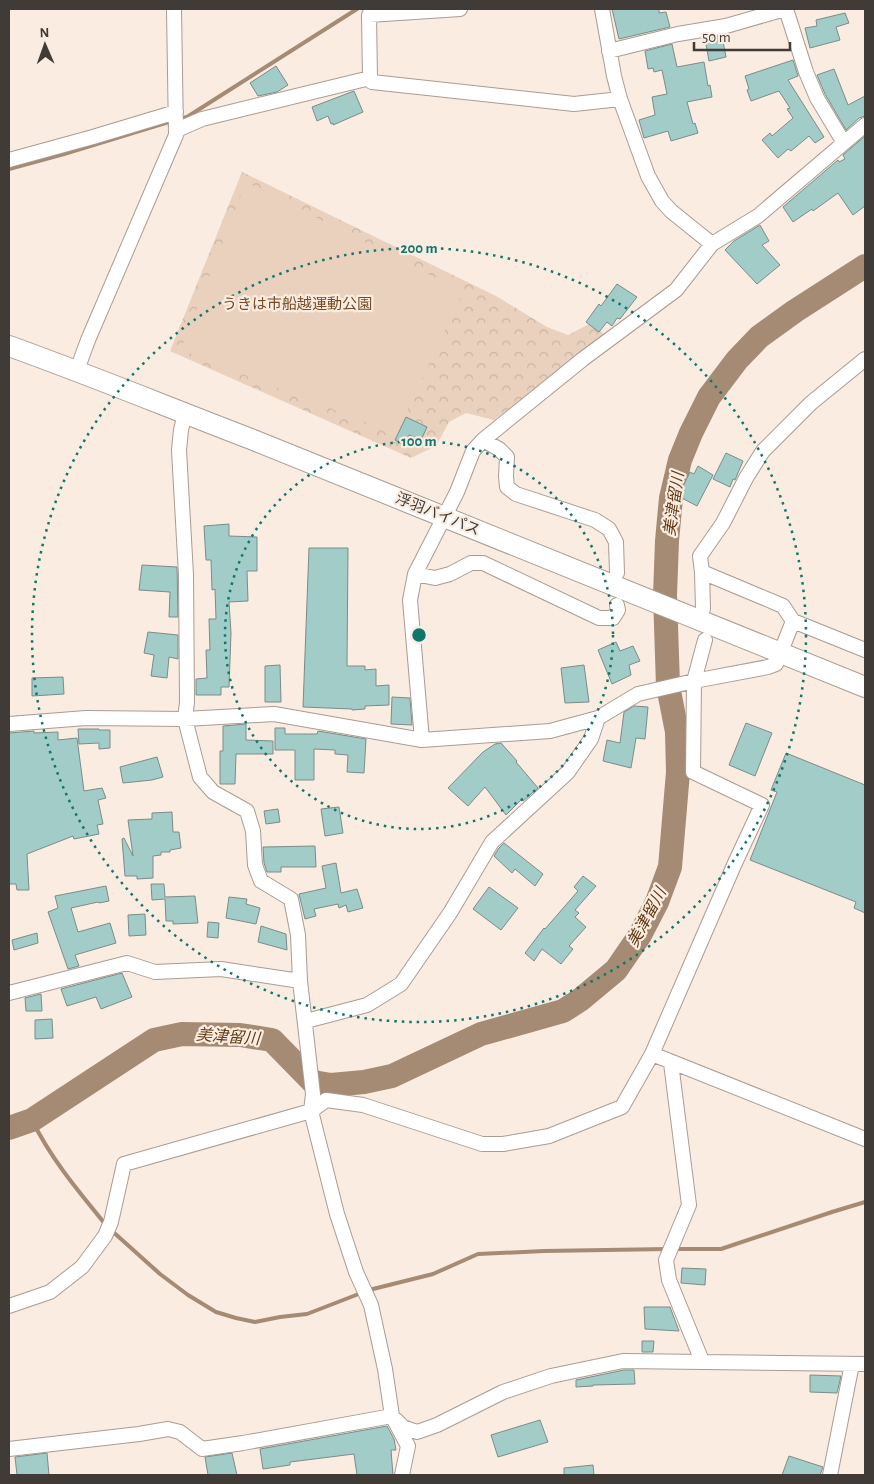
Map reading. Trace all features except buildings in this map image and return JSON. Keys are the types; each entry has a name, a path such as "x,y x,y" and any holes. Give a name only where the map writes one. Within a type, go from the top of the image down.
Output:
{"highway":[{"name":"浮羽バイパス","path":"9,346 77,370 445,516 626,600 694,612 780,654 865,687"}],"street":[{"path":"77,370 88,340 176,135 174,9"},
{"path":"460,9 369,15 370,78 372,82 574,104 620,99"},
{"path":"602,9 620,99 648,176 662,202 671,212 712,244"},
{"path":"609,51 678,34 726,26 785,9 806,72 817,98 844,143"},
{"path":"9,160 93,137 176,121 202,119 370,78"},
{"path":"422,740 410,600 415,574 458,492 473,451 483,440 583,360 676,290 712,244 758,216 865,125"},
{"path":"694,612 702,572 700,556 722,523 746,478 764,451 811,403 865,359"},
{"path":"185,413 179,450 186,575 187,702 185,719 200,778 213,792 247,811 253,832 255,865 261,881 291,899 298,935 300,981 310,1059 313,1094 311,1111 338,1214 356,1272 371,1305 385,1369 392,1416 408,1446 402,1475"},
{"path":"483,440 499,449 507,457 506,476 508,487 516,494 595,520 609,529 616,542 617,573"},
{"path":"415,574 435,578 450,574 471,563 483,563 599,618 612,618 626,600"},
{"path":"702,572 783,606 793,621 865,650"},
{"path":"9,724 86,718 185,719 274,714 422,740 550,731 598,718 638,694 776,664 793,621"},
{"path":"9,1306 50,1292 82,1267 109,1227 124,1164 311,1111 326,1100 363,1105 482,1144 512,1142 549,1136 622,1107 652,1054 762,805 693,772 694,681 705,640"},
{"path":"306,1021 367,1005 401,984 450,913 492,842 568,772 591,739 598,718"},
{"path":"9,993 127,963 155,972 221,969 300,981"},
{"path":"652,1054 865,1139"},
{"path":"671,1063 689,1205 666,1260 669,1280 702,1361"},
{"path":"392,1416 403,1427 417,1432 437,1425 503,1392 551,1376 623,1361 859,1364 830,1475"},
{"path":"9,1449 168,1429 180,1432 202,1449 392,1416"}],"green space":[{"name":"うきは市船越運動公園","path":"242,172 496,296 547,327 568,335 591,323 605,335 494,420 466,413 449,422 436,446 411,458 170,351"},
{"name":"うきは市船越運動公園","path":"246,182 463,292 396,434 181,350"}],"waterway":[{"path":"179,119 187,117 357,9"},
{"path":"9,169 172,121"},
{"name":"美津留川","path":"9,1128 32,1120 154,1040 182,1034 240,1035 272,1040 313,1082 331,1085 364,1082 392,1076 481,1034 563,1011 580,1000 616,970 640,935 657,902 670,867 678,772 677,732 668,686 665,595 671,498 680,460 709,397 737,360 759,337 795,311 865,266"},
{"path":"32,1120 57,1162 106,1225"},
{"path":"675,1249 721,1249 865,1202"},
{"path":"111,1230 160,1274 188,1295 216,1312 255,1322 307,1314 369,1290 433,1274 478,1254 668,1249"}]}
